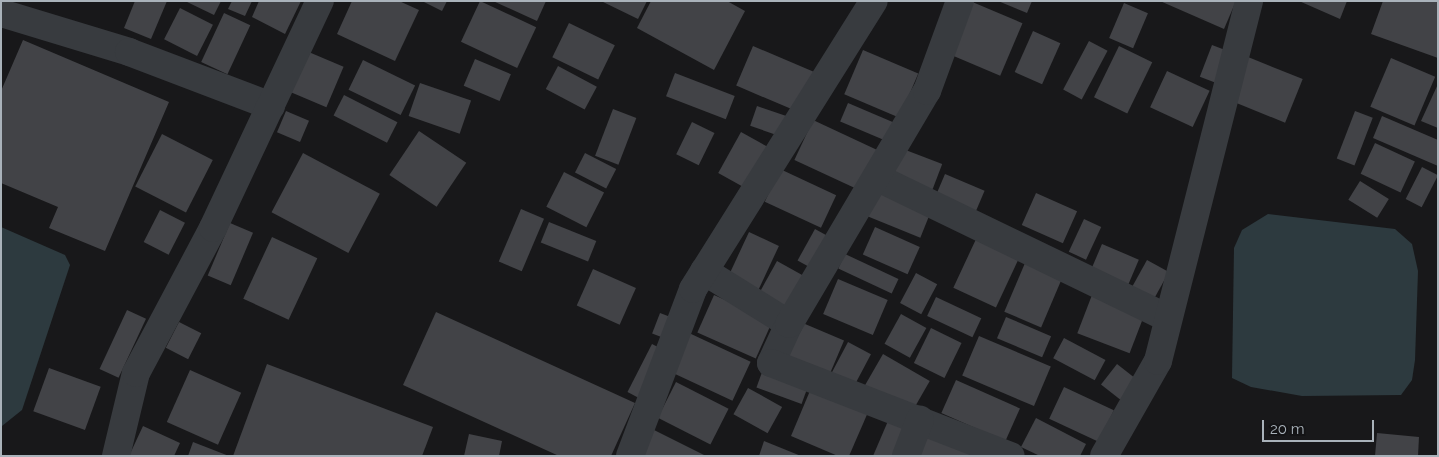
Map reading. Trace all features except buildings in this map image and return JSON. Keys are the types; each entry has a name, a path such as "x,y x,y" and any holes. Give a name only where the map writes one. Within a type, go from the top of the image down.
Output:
{"street":[{"path":"116,456 136,373 271,106 320,1"},
{"path":"630,456 693,289 874,1"},
{"path":"960,1 927,91 878,178 789,324 771,363 1011,456"},
{"path":"1104,456 1158,362 1250,1"},
{"path":"1,13 129,52 271,106"},
{"path":"878,178 1168,318"},
{"path":"704,271 789,324"},
{"path":"906,456 920,420"}],"shaded area":[{"path":"1268,214 1395,229 1412,244 1418,271 1415,360 1412,380 1401,395 1302,396 1251,387 1232,378 1234,248 1242,230"},
{"path":"1,227 65,255 70,265 22,410 2,426"}]}
